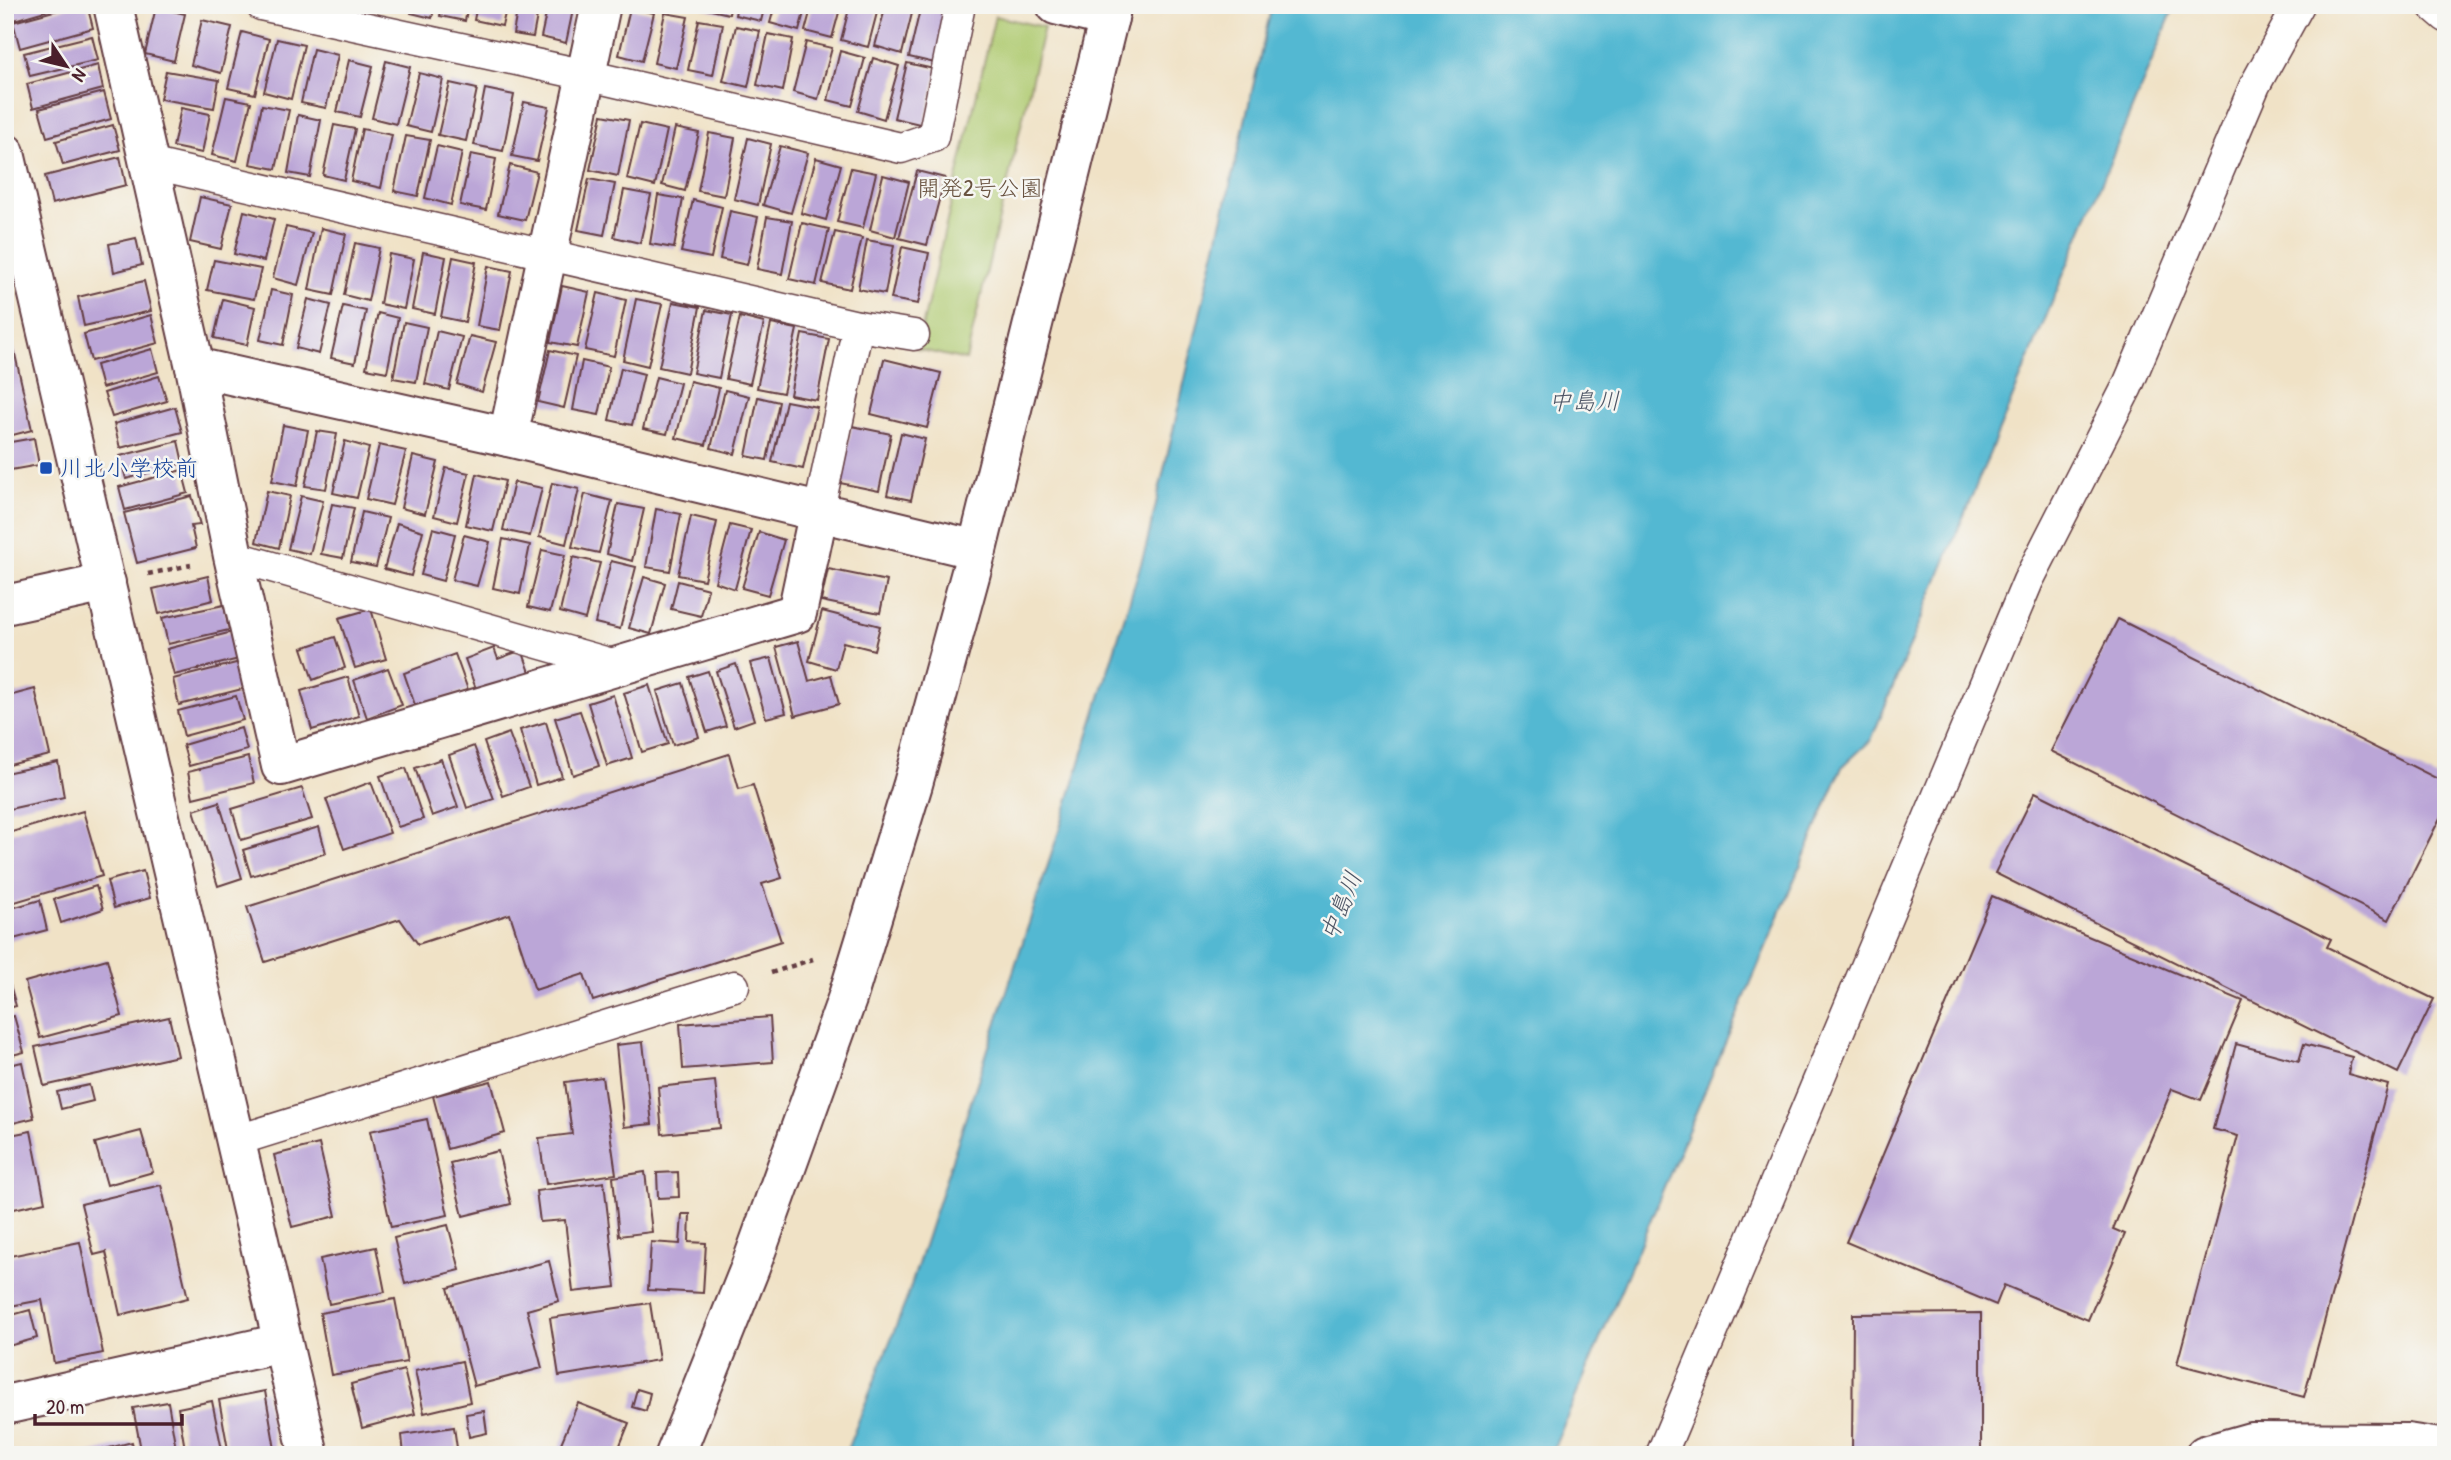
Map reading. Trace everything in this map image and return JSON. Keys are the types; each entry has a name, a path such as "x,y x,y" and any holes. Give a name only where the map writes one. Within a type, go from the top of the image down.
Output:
{"street":[{"path":"113,5 281,766 797,613 819,510"},
{"path":"508,437 601,5"},
{"path":"675,1455 750,1268 847,999 913,784 977,550 1110,12 1056,5"},
{"path":"5,153 309,1455"},
{"path":"195,367 508,437 977,550"},
{"path":"5,605 106,583"},
{"path":"5,1405 282,1343"},
{"path":"2204,1455 2251,1443 2407,1443 2446,1449"}],"lane":[{"path":"261,5 586,75 901,148 933,137 960,5"},
{"path":"1661,1455 2028,581 2127,387 2255,85 2299,5"},
{"path":"2432,5 2446,17"},
{"path":"149,163 858,326 914,335"},
{"path":"819,510 858,326"},
{"path":"233,556 619,666"},
{"path":"235,1141 734,986"}],"path":[{"path":"106,583 233,556"},
{"path":"734,986 816,958"}],"green space":[{"name":"開発2号公園","path":"995,16 1044,27 966,360 917,349"}],"water":[{"name":"中島川","path":"1272,5 2175,5 1871,740 1842,767 1551,1455 845,1455 906,1301 1059,831 1146,547"}],"building":[{"path":"10,5 62,5 62,6 14,20"},
{"path":"76,5 87,5 93,28 20,48 13,22"},
{"path":"412,5 435,5 432,18 411,13"},
{"path":"442,5 468,5 465,21 440,16"},
{"path":"477,5 507,5 502,26 474,20"},
{"path":"518,5 539,5 533,37 513,34"},
{"path":"548,5 574,5 566,43 541,37"},
{"path":"703,5 731,5 729,14 702,8"},
{"path":"737,5 765,5 761,21 735,15"},
{"path":"775,5 806,5 799,31 770,23"},
{"path":"812,5 841,5 832,38 805,31"},
{"path":"850,5 879,5 868,47 841,40"},
{"path":"886,5 914,5 902,54 875,46"},
{"path":"921,5 952,5 939,64 909,57"},
{"path":"156,7 185,14 174,61 145,54"},
{"path":"630,8 654,13 642,61 619,55"},
{"path":"665,13 688,17 676,68 654,63"},
{"path":"202,20 232,27 221,73 191,65"},
{"path":"699,20 723,24 713,75 688,70"},
{"path":"736,26 760,31 748,87 723,81"},
{"path":"242,32 269,39 255,94 228,88"},
{"path":"768,34 793,39 783,91 757,85"},
{"path":"92,36 98,60 30,76 24,53"},
{"path":"277,39 304,45 291,99 264,92"},
{"path":"806,42 832,48 818,99 793,92"},
{"path":"313,49 338,55 326,108 301,103"},
{"path":"840,51 865,58 852,106 828,100"},
{"path":"873,58 899,66 884,119 858,111"},
{"path":"349,60 373,66 360,117 337,112"},
{"path":"386,61 410,67 396,124 372,118"},
{"path":"907,63 938,70 924,125 894,118"},
{"path":"98,65 103,89 33,108 27,84"},
{"path":"166,71 219,80 214,108 160,99"},
{"path":"419,73 443,79 431,132 406,126"},
{"path":"450,83 477,89 466,141 438,135"},
{"path":"485,89 514,95 503,151 474,145"},
{"path":"104,92 111,119 47,137 39,109"},
{"path":"226,97 251,102 237,161 212,155"},
{"path":"524,102 549,107 537,161 512,156"},
{"path":"262,105 289,110 276,169 250,164"},
{"path":"181,108 210,114 202,153 173,147"},
{"path":"298,115 321,120 310,177 288,173"},
{"path":"602,115 629,120 618,176 590,170"},
{"path":"640,124 667,130 655,186 627,179"},
{"path":"113,125 120,150 63,165 56,141"},
{"path":"334,125 355,129 344,180 323,175"},
{"path":"675,128 699,133 685,191 662,185"},
{"path":"362,129 392,135 381,188 351,181"},
{"path":"709,133 735,138 724,196 698,191"},
{"path":"406,136 430,140 418,196 394,191"},
{"path":"748,138 771,144 758,205 734,199"},
{"path":"437,146 462,152 451,205 425,198"},
{"path":"780,146 808,153 791,213 763,205"},
{"path":"471,154 496,159 486,210 460,205"},
{"path":"120,157 126,185 52,204 45,176"},
{"path":"816,158 841,165 826,220 801,213"},
{"path":"510,165 537,172 525,220 498,214"},
{"path":"851,168 876,173 863,228 837,222"},
{"path":"917,171 945,178 927,245 899,238"},
{"path":"883,175 909,182 895,237 870,230"},
{"path":"589,179 615,184 604,235 578,230"},
{"path":"624,190 651,195 640,243 614,237"},
{"path":"658,195 683,199 674,248 650,244"},
{"path":"200,197 232,204 221,249 190,242"},
{"path":"693,200 722,207 711,258 681,252"},
{"path":"244,211 274,219 264,261 234,254"},
{"path":"730,211 758,217 747,265 720,259"},
{"path":"767,217 792,221 782,274 757,269"},
{"path":"802,223 829,229 816,285 789,279"},
{"path":"286,227 312,233 298,285 273,278"},
{"path":"321,228 346,234 333,295 309,290"},
{"path":"835,232 862,238 850,289 822,283"},
{"path":"136,238 142,265 114,272 109,244"},
{"path":"867,240 894,245 885,294 858,289"},
{"path":"355,243 379,248 368,301 344,295"},
{"path":"902,247 929,253 918,304 891,299"},
{"path":"423,252 446,257 435,314 412,309"},
{"path":"389,254 414,259 404,309 380,304"},
{"path":"453,257 476,262 465,322 441,317"},
{"path":"214,260 261,269 254,299 207,290"},
{"path":"488,266 512,271 500,330 477,326"},
{"path":"144,281 151,311 84,326 78,297"},
{"path":"562,286 589,292 577,347 550,342"},
{"path":"271,290 293,295 283,345 260,340"},
{"path":"598,293 626,300 614,356 585,350"},
{"path":"223,299 255,307 247,345 214,338"},
{"path":"308,299 331,305 319,354 296,348"},
{"path":"636,299 662,304 648,366 623,360"},
{"path":"673,302 700,307 687,373 659,367"},
{"path":"343,306 366,311 355,363 331,358"},
{"path":"706,310 732,315 719,378 693,373"},
{"path":"378,313 398,318 387,372 366,368"},
{"path":"151,315 158,343 91,361 84,334"},
{"path":"740,317 764,323 750,384 726,379"},
{"path":"404,322 427,327 416,382 393,378"},
{"path":"771,324 797,329 783,393 757,388"},
{"path":"437,331 462,337 449,390 425,384"},
{"path":"10,332 32,430 5,437 5,333"},
{"path":"802,334 829,339 817,400 790,395"},
{"path":"470,336 496,342 482,392 457,384"},
{"path":"152,349 158,372 102,388 96,365"},
{"path":"550,350 576,356 564,408 538,402"},
{"path":"884,359 941,373 927,428 871,414"},
{"path":"582,361 609,367 599,415 573,410"},
{"path":"621,368 644,374 632,425 609,420"},
{"path":"159,376 167,401 112,417 104,393"},
{"path":"656,377 680,383 667,434 643,429"},
{"path":"690,381 719,388 706,445 676,438"},
{"path":"725,390 749,396 735,454 711,448"},
{"path":"758,397 779,402 767,460 746,456"},
{"path":"786,401 817,407 803,469 772,462"},
{"path":"175,407 182,432 120,448 114,424"},
{"path":"283,425 308,430 297,486 272,481"},
{"path":"852,426 891,434 879,491 840,483"},
{"path":"317,431 337,434 326,489 305,486"},
{"path":"901,433 925,439 911,500 887,495"},
{"path":"34,438 39,465 5,471 5,443"},
{"path":"178,441 183,463 126,479 120,456"},
{"path":"345,441 369,448 357,498 333,493"},
{"path":"379,445 406,451 392,505 366,499"},
{"path":"413,456 438,462 425,514 401,508"},
{"path":"446,468 469,473 457,522 434,516"},
{"path":"182,470 188,493 125,510 119,487"},
{"path":"477,474 505,481 493,531 466,525"},
{"path":"514,482 542,488 530,536 503,530"},
{"path":"552,483 579,489 566,544 539,537"},
{"path":"267,491 290,496 279,548 256,542"},
{"path":"585,494 612,501 599,553 572,547"},
{"path":"192,496 200,525 191,526 196,548 137,563 124,513"},
{"path":"301,496 323,501 310,554 288,549"},
{"path":"332,504 354,508 343,558 321,554"},
{"path":"618,504 644,509 632,561 607,554"},
{"path":"656,509 681,514 670,571 646,567"},
{"path":"362,512 388,518 376,567 351,562"},
{"path":"691,516 717,522 704,580 678,575"},
{"path":"397,523 423,531 411,576 384,569"},
{"path":"730,525 751,530 735,589 715,582"},
{"path":"433,528 455,534 443,581 421,575"},
{"path":"759,532 784,540 768,595 742,588"},
{"path":"464,535 490,542 477,586 452,580"},
{"path":"503,539 530,545 520,594 493,588"},
{"path":"542,550 565,555 550,612 528,607"},
{"path":"573,557 600,563 585,619 560,612"},
{"path":"611,561 636,567 620,629 595,623"},
{"path":"828,569 887,581 880,613 821,601"},
{"path":"208,576 213,600 159,614 153,589"},
{"path":"644,577 665,583 651,634 629,628"},
{"path":"678,581 708,589 701,616 671,609"},
{"path":"224,605 229,630 168,644 162,618"},
{"path":"371,609 386,659 355,668 339,618"},
{"path":"822,611 880,626 874,650 843,642 836,669 809,661"},
{"path":"2118,619 2446,783 2446,806 2389,920 2051,751"},
{"path":"236,631 243,658 174,675 167,649"},
{"path":"335,637 345,668 313,680 302,648"},
{"path":"798,641 809,681 831,675 839,704 795,716 776,647"},
{"path":"494,648 498,659 522,650 531,675 478,694 465,659"},
{"path":"455,654 468,690 416,708 404,673"},
{"path":"771,658 786,713 766,718 750,663"},
{"path":"244,661 250,687 179,705 173,679"},
{"path":"736,664 754,720 734,727 716,671"},
{"path":"388,668 402,705 367,718 354,680"},
{"path":"708,671 726,726 707,732 689,677"},
{"path":"348,677 359,716 312,730 301,691"},
{"path":"683,683 699,737 673,745 657,691"},
{"path":"649,685 668,744 642,752 624,693"},
{"path":"35,689 50,755 5,766 5,697"},
{"path":"613,695 632,758 607,766 588,703"},
{"path":"236,696 243,720 184,736 178,711"},
{"path":"580,711 599,766 573,775 555,718"},
{"path":"546,722 562,777 536,785 520,730"},
{"path":"241,728 247,750 189,766 183,745"},
{"path":"509,733 529,787 503,796 484,742"},
{"path":"474,746 494,799 467,808 449,755"},
{"path":"729,754 739,789 753,785 782,878 762,884 781,941 593,1001 584,974 535,990 510,914 418,944 400,919 265,962 247,907"},
{"path":"248,757 254,783 193,798 188,772"},
{"path":"441,759 458,807 432,816 415,768"},
{"path":"58,762 64,797 5,810 5,773"},
{"path":"406,768 423,819 398,827 380,776"},
{"path":"371,782 390,833 344,849 326,799"},
{"path":"302,788 312,819 241,840 232,809"},
{"path":"2035,792 2331,939 2327,947 2434,999 2398,1073 1995,873"},
{"path":"219,802 242,878 218,886 194,810"},
{"path":"83,811 102,876 5,905 5,834"},
{"path":"319,827 326,853 251,876 243,850"},
{"path":"143,871 150,898 114,908 107,881"},
{"path":"96,886 103,909 61,923 54,899"},
{"path":"1992,896 2243,1001 2201,1100 2172,1089 2113,1229 2125,1234 2088,1320 2004,1285 1996,1305 1846,1242"},
{"path":"40,900 47,930 6,941 5,910"},
{"path":"107,959 122,1016 40,1038 25,982"},
{"path":"5,967 16,1006 5,1009"},
{"path":"14,1016 24,1052 5,1057 5,1018"},
{"path":"169,1017 178,1056 44,1086 35,1047"},
{"path":"770,1017 773,1062 683,1069 680,1024"},
{"path":"643,1042 652,1124 624,1127 616,1045"},
{"path":"2236,1044 2299,1061 2304,1044 2352,1057 2348,1074 2388,1085 2304,1397 2177,1364 2238,1136 2213,1129"},
{"path":"22,1062 34,1118 5,1125 5,1066"},
{"path":"602,1077 616,1174 546,1184 539,1138 572,1134 565,1082"},
{"path":"491,1081 505,1133 447,1149 433,1096"},
{"path":"715,1081 720,1128 662,1134 658,1087"},
{"path":"89,1085 93,1101 61,1109 57,1092"},
{"path":"427,1119 448,1215 391,1227 370,1131"},
{"path":"31,1131 45,1202 5,1211 5,1136"},
{"path":"141,1131 153,1172 107,1185 95,1143"},
{"path":"319,1144 336,1216 292,1227 274,1155"},
{"path":"498,1151 511,1204 463,1216 450,1163"},
{"path":"645,1172 652,1232 619,1236 613,1177"},
{"path":"678,1172 679,1197 658,1198 657,1173"},
{"path":"604,1182 616,1287 573,1292 565,1220 540,1222 536,1191"},
{"path":"161,1185 188,1298 120,1315 106,1252 94,1255 81,1204"},
{"path":"682,1214 690,1214 689,1242 706,1243 703,1293 648,1290 651,1242 680,1244"},
{"path":"448,1225 460,1270 405,1284 394,1238"},
{"path":"80,1242 103,1353 54,1363 42,1300 5,1307 5,1257"},
{"path":"376,1247 385,1292 329,1304 320,1259"},
{"path":"549,1261 559,1301 527,1310 542,1368 474,1386 448,1288"},
{"path":"395,1299 407,1362 331,1375 320,1313"},
{"path":"650,1303 659,1360 559,1376 550,1318"},
{"path":"30,1310 37,1338 5,1347 5,1317"},
{"path":"1981,1313 1981,1455 1852,1455 1853,1314"},
{"path":"462,1361 470,1402 424,1413 415,1371"},
{"path":"404,1370 415,1414 362,1428 351,1384"},
{"path":"637,1389 650,1393 646,1411 632,1407"},
{"path":"265,1391 276,1455 229,1455 219,1400"},
{"path":"212,1401 223,1455 186,1455 178,1408"},
{"path":"168,1402 177,1455 142,1455 133,1408"},
{"path":"578,1403 629,1423 616,1455 556,1455"},
{"path":"484,1411 487,1433 469,1437 466,1414"},
{"path":"454,1427 458,1455 404,1455 402,1435"},
{"path":"132,1442 135,1455 86,1455 86,1454"}],"place":[{"name":"川北小学校前","path":"46,468"}]}
